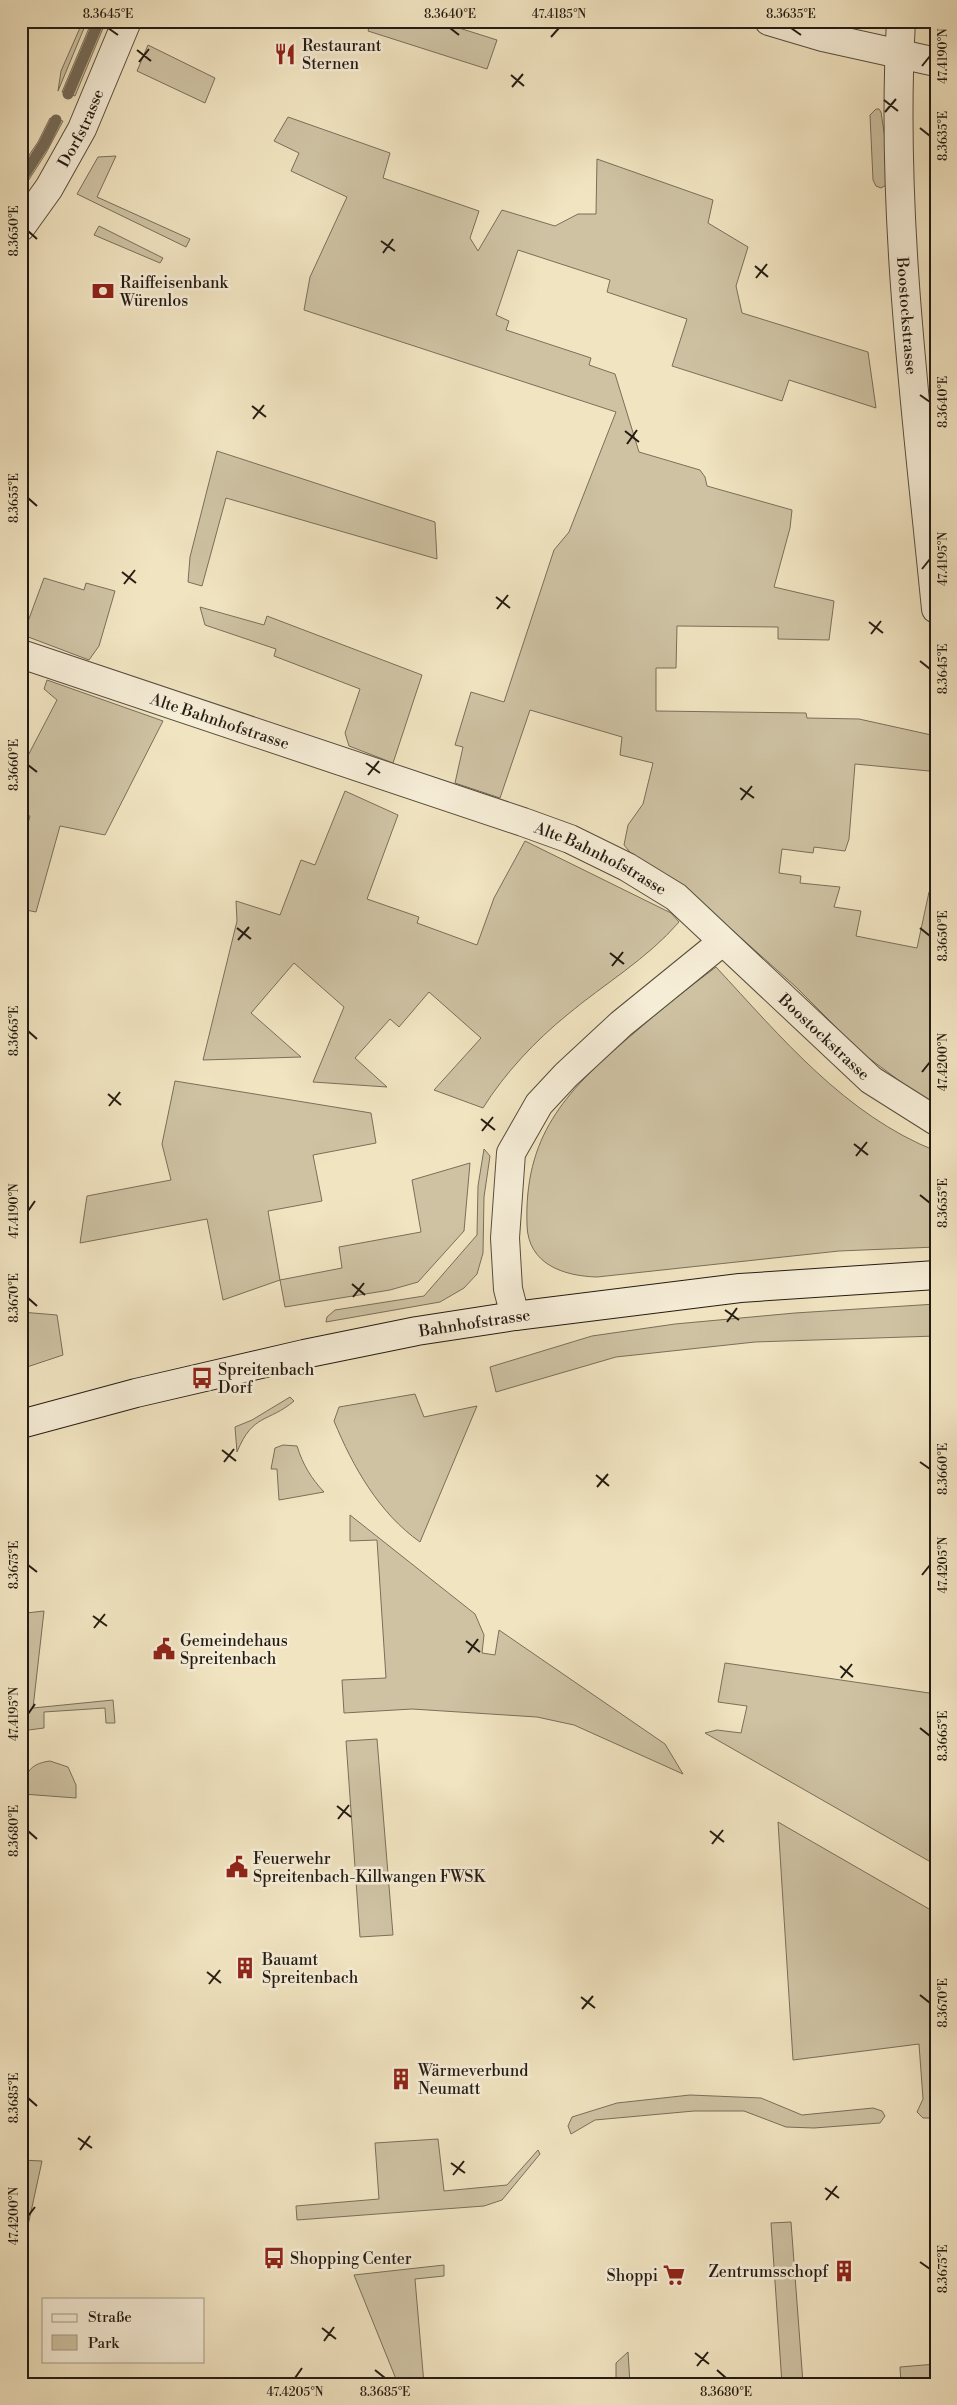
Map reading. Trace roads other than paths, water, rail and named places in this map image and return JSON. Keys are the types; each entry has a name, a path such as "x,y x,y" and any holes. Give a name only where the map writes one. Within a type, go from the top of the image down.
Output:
{"street":[{"name":"Dorfstrasse","path":"21,227 50,188 82,129 127,21"},
{"path":"769,21 899,56 936,62"},
{"name":"Boostockstrasse","path":"901,21 899,56 901,217 907,302 936,610"},
{"name":"Alte Bahnhofstrasse","path":"21,654 570,839 627,867 676,897 722,942"},
{"path":"515,1316 508,1289 505,1238 511,1153 539,1104 566,1076 621,1024 722,942"},
{"name":"Boostockstrasse","path":"722,942 871,1080 936,1121"},
{"name":"Bahnhofstrasse","path":"21,1424 136,1393 304,1354 417,1332 515,1316 740,1288 936,1275"}],"waterway":[{"path":"68,94 99,21"},
{"path":"21,180 44,144 56,120"}],"place":[{"name":"Restaurant Sternen","path":"285,54"},
{"name":"Raiffeisenbank Würenlos","path":"103,291"},
{"name":"Spreitenbach Dorf","path":"202,1378"},
{"name":"Gemeindehaus Spreitenbach","path":"164,1649"},
{"name":"Feuerwehr Spreitenbach-Killwangen FWSK","path":"237,1867"},
{"name":"Bauamt Spreitenbach","path":"245,1968"},
{"name":"Wärmeverbund Neumatt","path":"401,2079"},
{"name":"Shopping Center","path":"274,2258"},
{"name":"Zentrumsschopf","path":"844,2271"},
{"name":"Shoppi","path":"674,2275"}]}
